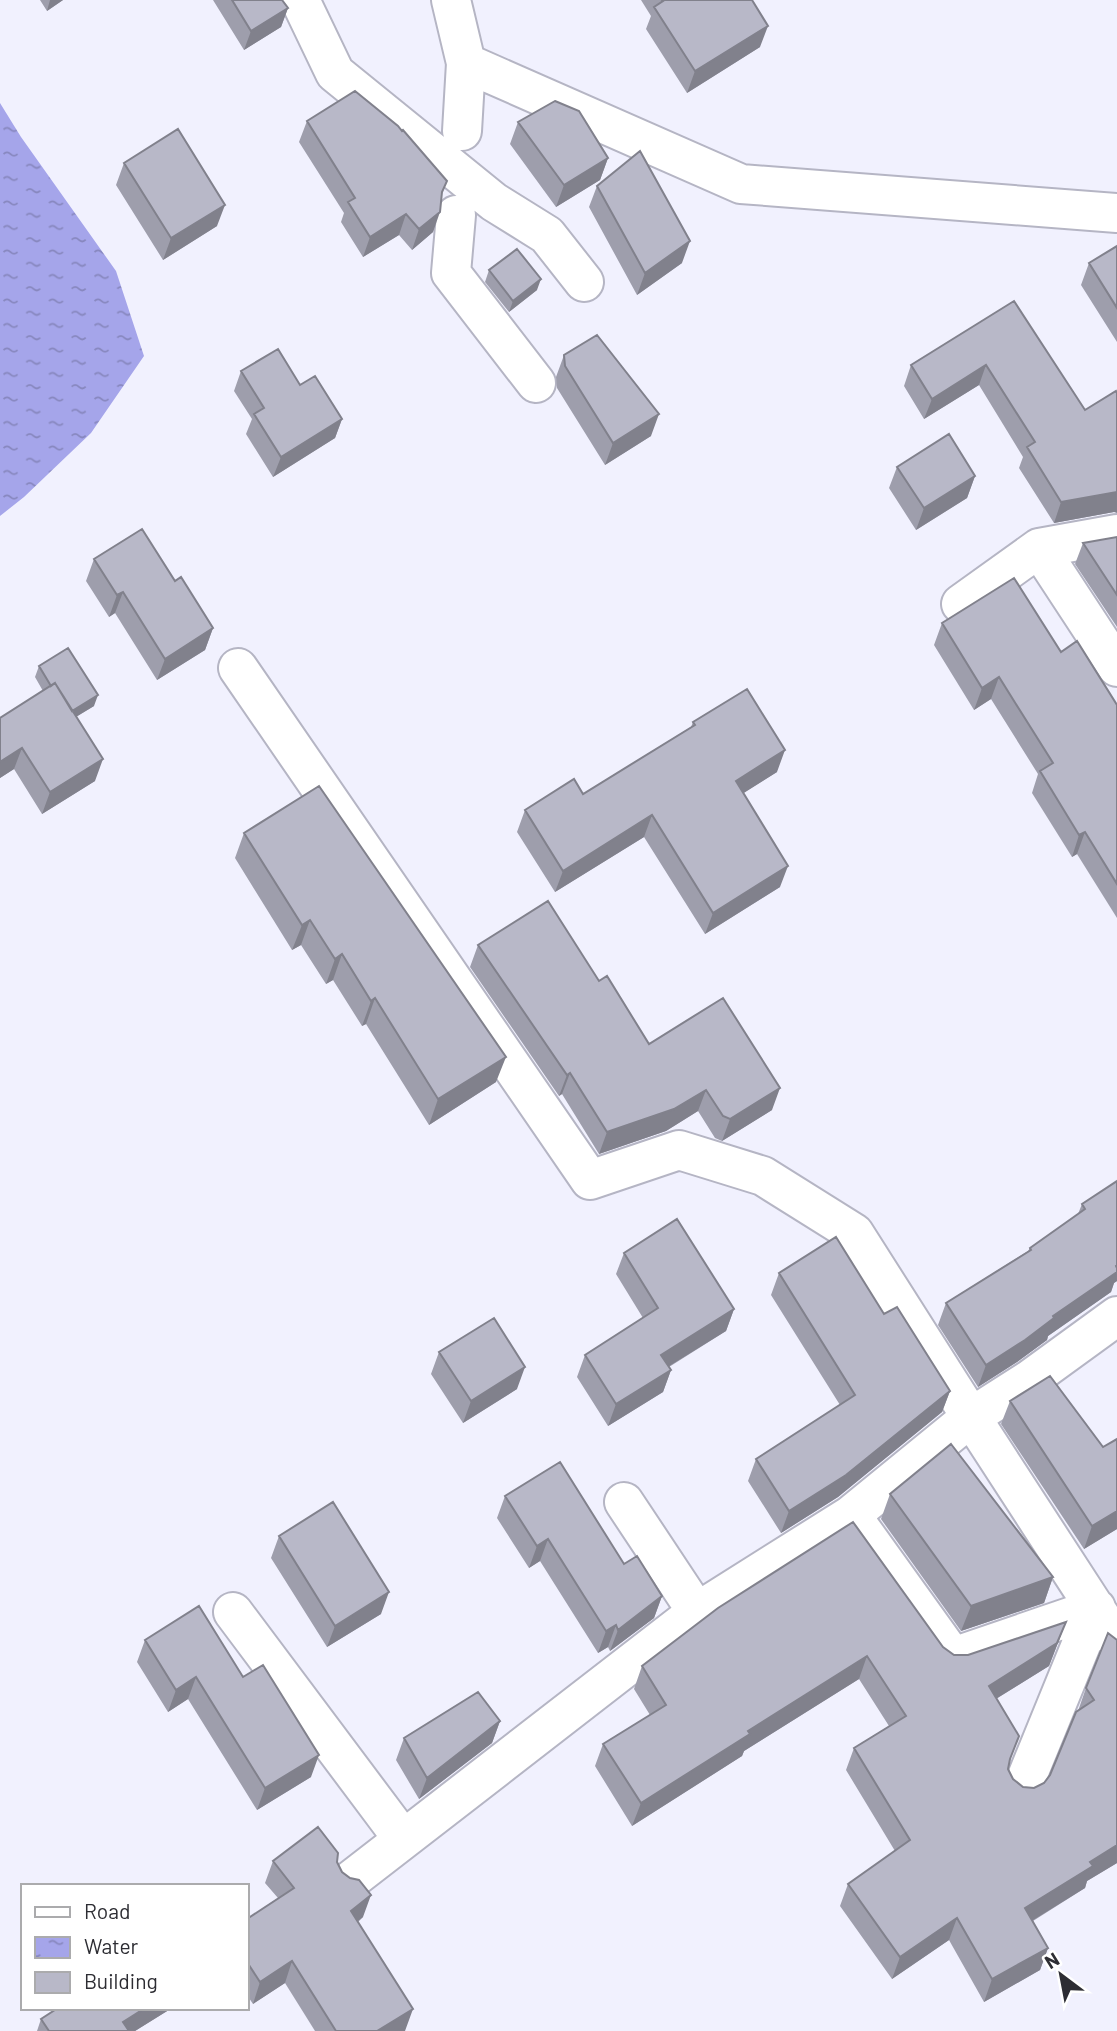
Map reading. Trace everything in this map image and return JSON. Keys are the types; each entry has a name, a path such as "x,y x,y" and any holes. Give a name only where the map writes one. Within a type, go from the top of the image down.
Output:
{"street":[{"path":"300,0 335,72 494,202 547,235 584,282"},
{"path":"451,0 466,63 462,131"},
{"path":"466,63 741,184 1117,213"},
{"path":"456,215 452,273 536,383"},
{"path":"961,604 1039,548 1117,534"},
{"path":"1039,548 1117,667"},
{"path":"238,668 590,1180 679,1150 763,1176 854,1233 1117,1642"},
{"path":"351,1880 697,1612 851,1515 971,1418 1030,1380 1117,1316"},
{"path":"624,1502 697,1612"},
{"path":"851,1515 953,1657 1096,1608"},
{"path":"1022,1789 1096,1608"},
{"path":"233,1612 403,1839"}],"water":[{"path":"0,103 116,271 144,356 91,433 24,497 0,516"}],"building":[{"path":"232,0 282,0 288,8 251,31"},
{"path":"662,0 752,0 768,26 695,71 654,7"},
{"path":"355,91 403,130 447,181 442,192 440,212 419,229 406,214 370,237 348,202 355,198 307,121"},
{"path":"555,101 579,111 608,158 564,185 518,122"},
{"path":"178,129 225,205 171,238 124,163"},
{"path":"640,151 690,241 645,273 597,186"},
{"path":"1117,246 1117,308 1089,263"},
{"path":"517,249 541,279 513,301 489,270"},
{"path":"1014,301 1085,410 1116,391 1117,492 1061,502 1027,447 1035,442 986,365 932,399 911,365"},
{"path":"597,335 659,414 613,443 565,366 564,355"},
{"path":"278,349 300,385 315,376 342,419 281,457 254,414 264,408 241,371"},
{"path":"949,434 975,476 924,508 897,467"},
{"path":"142,529 175,581 181,577 213,628 165,659 123,592 117,595 94,559"},
{"path":"1117,537 1117,595 1083,543"},
{"path":"1014,578 1061,652 1077,641 1117,705 1117,884 1085,832 1079,835 1040,771 1053,763 999,677 982,688 942,623"},
{"path":"68,648 98,695 72,711 55,683 51,686 39,666"},
{"path":"55,683 103,759 50,792 22,748 0,762 0,718"},
{"path":"747,689 785,750 736,781 788,866 713,913 652,815 563,871 525,810 574,779 583,794 695,725 693,722"},
{"path":"319,786 506,1057 438,1099 375,998 371,1001 342,954 335,959 310,920 302,925 244,833"},
{"path":"548,901 599,981 607,976 649,1044 723,998 780,1088 730,1119 723,1116 706,1090 674,1109 607,1132 570,1073 567,1075 478,945"},
{"path":"1117,1181 1117,1272 1053,1316 1054,1318 1025,1340 986,1365 946,1303 1031,1250 1030,1248 1085,1209 1082,1204"},
{"path":"677,1219 734,1309 661,1355 671,1370 616,1404 585,1355 658,1308 624,1253"},
{"path":"836,1237 884,1314 897,1307 950,1391 846,1475 789,1511 756,1459 855,1395 779,1273"},
{"path":"494,1318 525,1367 471,1401 439,1352"},
{"path":"1050,1376 1103,1447 1117,1439 1117,1511 1092,1526 1010,1401"},
{"path":"951,1444 1053,1577 971,1606 890,1494"},
{"path":"560,1462 624,1564 637,1556 662,1596 618,1630 616,1625 606,1631 548,1539 537,1546 505,1496"},
{"path":"333,1502 389,1592 335,1626 279,1536"},
{"path":"853,1522 943,1647 954,1655 968,1655 1066,1622 1057,1643 989,1686 1019,1736 1008,1769 1013,1779 1023,1787 1034,1788 1044,1783 1050,1775 1076,1712 1094,1700 1086,1688 1108,1633 1117,1640 1117,1845 1090,1862 1093,1866 1025,1908 1048,1948 992,1979 957,1918 900,1957 848,1884 910,1840 854,1748 906,1716 867,1656 641,1803 603,1744 666,1705 642,1666 718,1608"},
{"path":"199,1606 243,1677 263,1665 319,1755 265,1788 196,1677 176,1690 145,1640"},
{"path":"478,1692 500,1721 427,1778 404,1738"},
{"path":"318,1827 338,1853 337,1862 342,1872 359,1880 371,1895 351,1911 413,2009 377,2031 336,2031 292,1961 260,1982 248,1964 248,1918 294,1888 273,1861"},
{"path":"55,2010 142,2010 123,2022 129,2031 49,2031 41,2019"}]}
